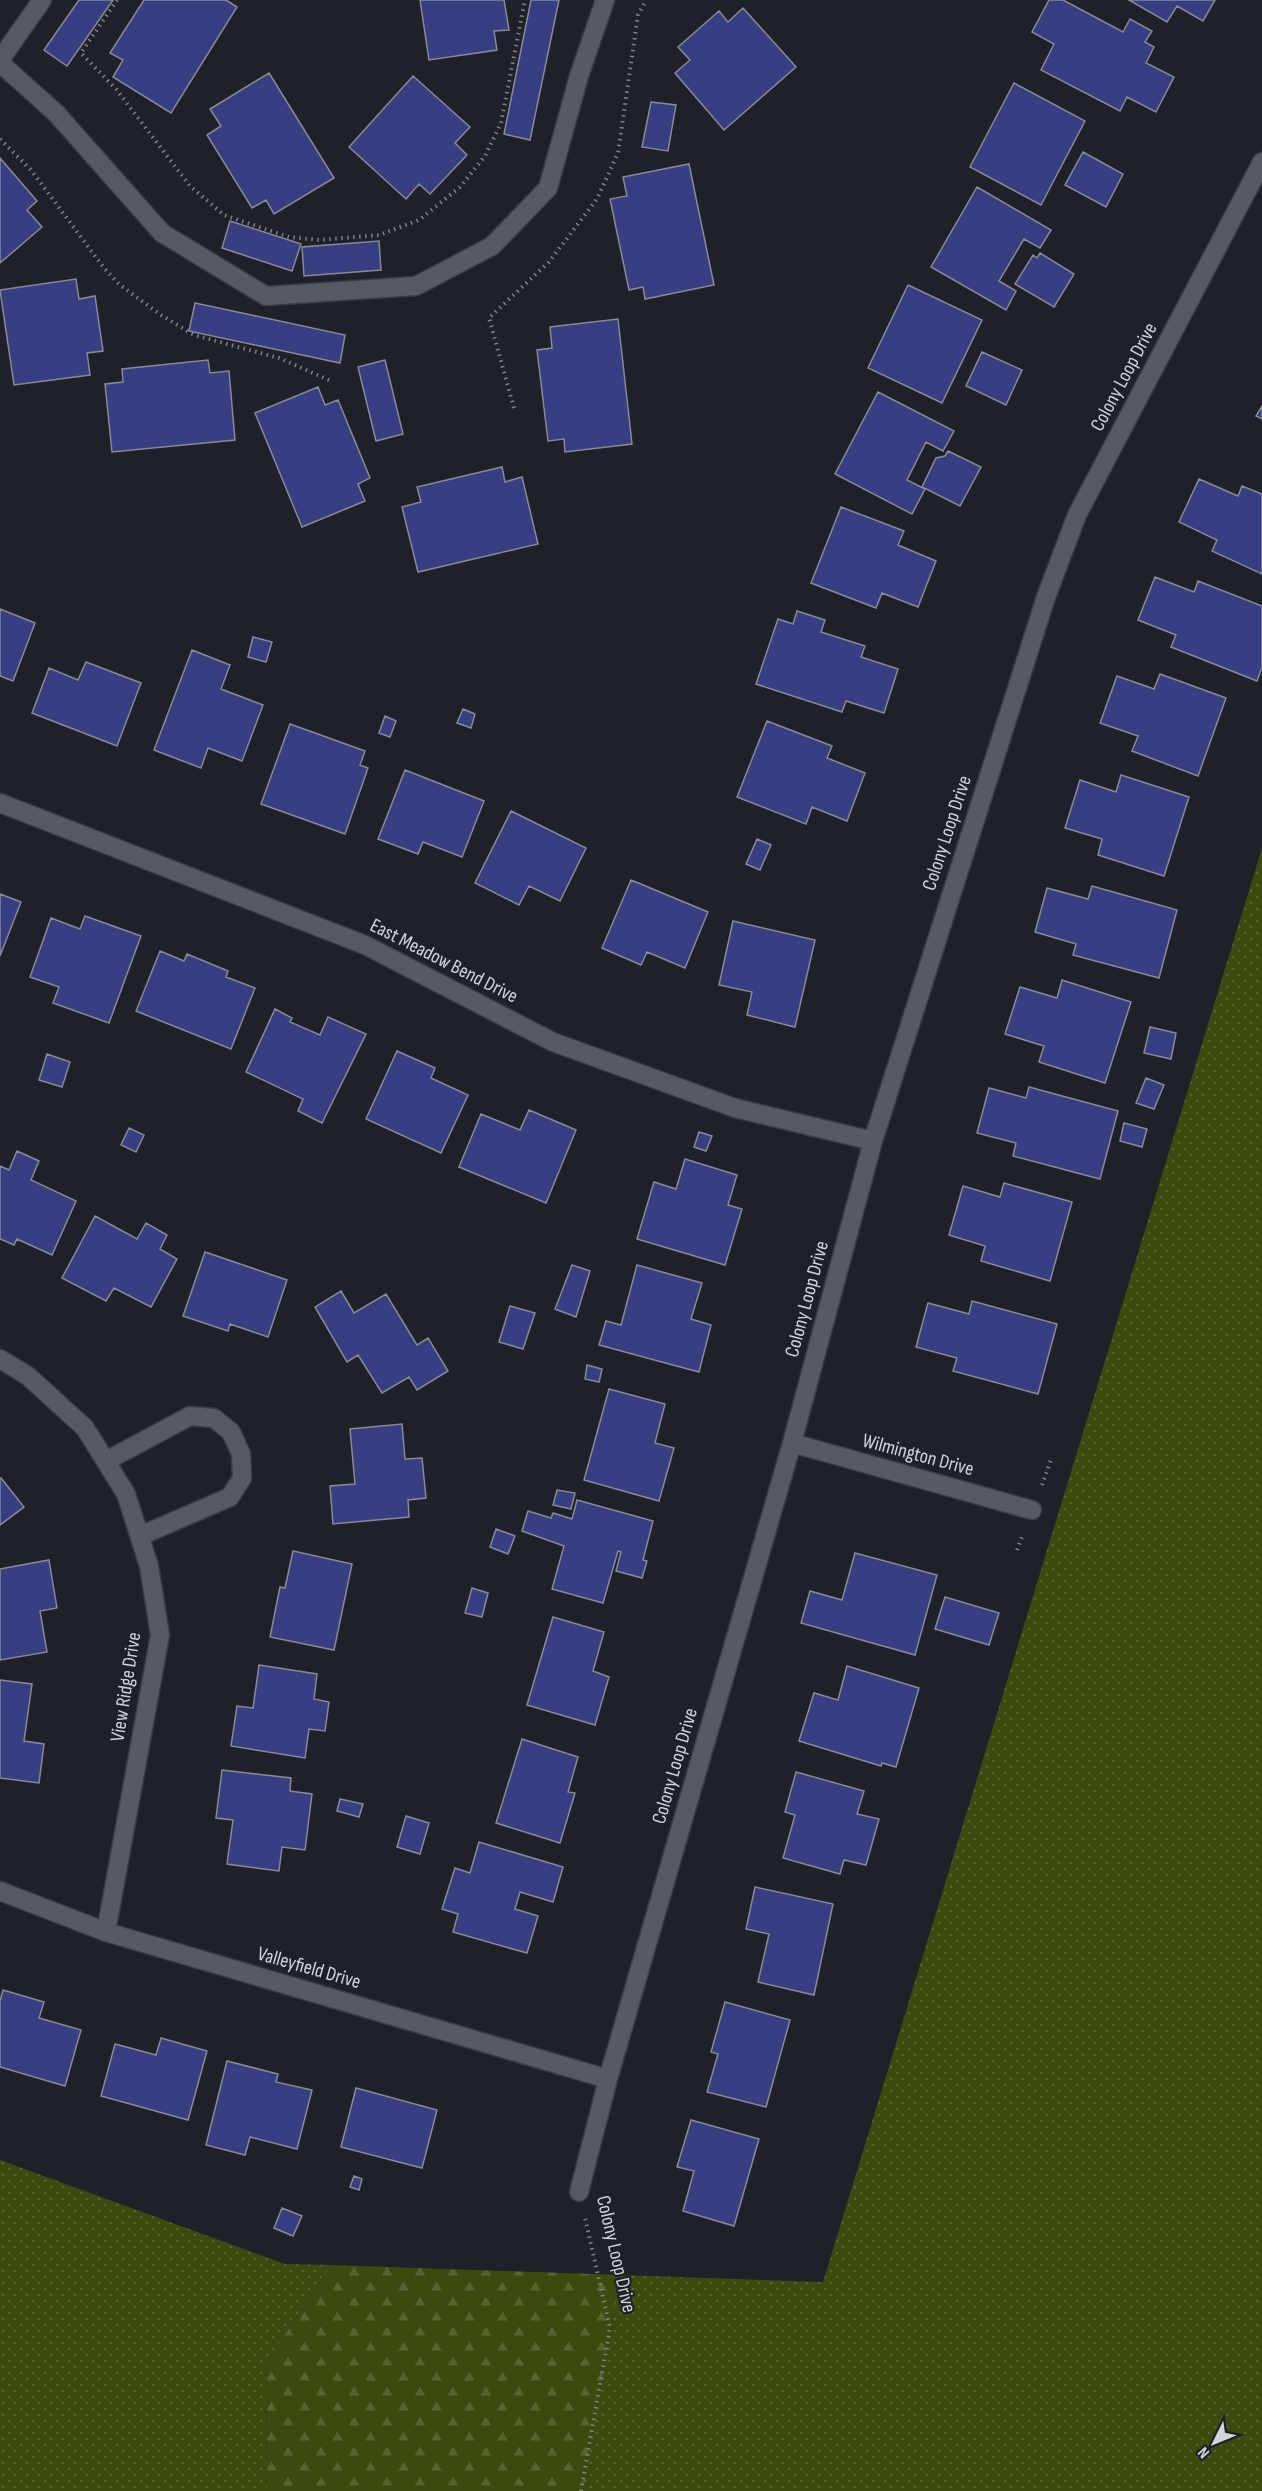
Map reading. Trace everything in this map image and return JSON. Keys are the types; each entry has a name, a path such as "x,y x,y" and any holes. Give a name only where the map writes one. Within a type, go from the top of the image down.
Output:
{"street":[{"path":"42,0 0,61 56,113 162,233 266,296 416,286 492,246 548,188 579,76 604,0"},
{"name":"Colony Loop Drive","path":"579,2192 608,2079 792,1443 873,1141 1042,608 1077,515 1260,171"},
{"name":"East Meadow Bend Drive","path":"0,803 365,945 553,1042 735,1108 873,1141"},
{"name":"View Ridge Drive","path":"0,1359 28,1376 85,1428 126,1494 149,1566 160,1635 106,1932"},
{"path":"106,1461 190,1416 214,1418 231,1432 241,1454 242,1478 230,1497 140,1536"},
{"name":"Wilmington Drive","path":"792,1443 1032,1510"},
{"name":"Valleyfield Drive","path":"0,1891 106,1932 608,2079"}],"path":[{"path":"117,0 81,53 116,89 190,186 224,215 289,237 320,240 379,235 419,220 460,187 485,156 501,123 525,0"},
{"path":"514,408 489,318 549,262 597,199 618,153 638,15 646,0"},
{"path":"0,140 30,170 104,268 120,285 161,315 194,335 279,358 331,381"},
{"name":"Colony Loop Drive","path":"579,2192 610,2328 581,2491"}],"green space":[{"path":"1262,848 1262,2491 582,2491 621,2275 823,2282"},
{"path":"0,2160 285,2264 331,2265 266,2363 267,2491 0,2491"},
{"path":"331,2265 621,2275 582,2491 267,2491 266,2363"}],"building":[{"path":"79,0 113,0 67,66 44,50"},
{"path":"144,0 226,0 237,7 171,113 113,77 123,60 110,53"},
{"path":"420,0 504,0 509,30 494,31 497,50 429,60"},
{"path":"531,0 559,0 530,140 504,134"},
{"path":"1049,0 1063,0 1123,32 1130,19 1152,31 1145,42 1154,47 1146,63 1174,77 1156,112 1127,97 1120,111 1041,70 1054,44 1032,32"},
{"path":"1129,0 1215,0 1203,21 1177,6 1167,22"},
{"path":"743,8 796,67 724,130 675,73 690,60 678,47 719,11 728,22"},
{"path":"269,73 334,178 274,214 266,200 252,208 207,135 221,126 210,109"},
{"path":"413,76 470,127 455,143 467,155 430,194 419,184 406,199 349,147"},
{"path":"1014,83 1085,121 1041,205 970,167"},
{"path":"651,102 676,105 668,151 642,147"},
{"path":"1083,152 1123,174 1106,207 1065,185"},
{"path":"0,158 37,201 27,210 42,227 0,263"},
{"path":"689,164 714,285 645,299 643,287 629,290 610,199 627,196 623,177"},
{"path":"977,187 1051,230 1040,248 1024,239 999,281 1016,291 1006,310 931,267"},
{"path":"230,221 301,244 292,271 222,248"},
{"path":"379,241 381,270 304,276 302,247"},
{"path":"1040,253 1074,274 1054,307 1015,284 1033,255 1037,258"},
{"path":"76,279 79,299 95,296 103,351 87,353 90,375 14,385 0,290"},
{"path":"908,285 982,320 942,403 868,368"},
{"path":"195,303 345,335 340,363 189,331"},
{"path":"618,319 632,444 565,452 564,439 548,441 537,350 552,348 550,327"},
{"path":"982,352 1022,370 1006,405 966,386"},
{"path":"208,360 210,373 229,371 235,440 112,452 105,384 123,382 122,369"},
{"path":"385,360 403,434 376,441 358,367"},
{"path":"318,387 325,405 338,400 370,478 358,484 365,501 302,527 255,413"},
{"path":"878,392 954,431 943,451 926,442 907,480 925,489 912,514 835,474"},
{"path":"1262,406 1262,419 1256,416"},
{"path":"948,451 981,467 960,506 922,487 936,458 945,456"},
{"path":"502,467 505,482 522,477 538,544 418,572 402,507 421,502 417,487"},
{"path":"1199,479 1238,496 1242,486 1262,494 1262,574 1212,551 1217,540 1179,522"},
{"path":"841,507 904,531 898,545 936,561 918,607 882,593 876,608 811,583"},
{"path":"1155,577 1194,592 1198,581 1262,606 1262,667 1257,681 1171,647 1176,635 1138,620"},
{"path":"0,609 35,623 13,681 0,676"},
{"path":"797,611 825,620 821,632 865,646 861,657 898,669 884,713 846,701 842,712 756,684 778,619 793,624"},
{"path":"253,637 272,642 266,662 248,657"},
{"path":"192,650 230,665 221,689 263,705 242,761 208,748 201,768 154,750"},
{"path":"86,662 141,683 117,746 32,713 49,668 78,680"},
{"path":"1160,674 1226,698 1198,776 1132,751 1138,736 1100,723 1117,676 1154,689"},
{"path":"463,709 475,714 471,728 457,723"},
{"path":"385,716 396,721 390,737 379,733"},
{"path":"767,721 832,746 827,758 865,773 847,821 812,807 806,824 737,797"},
{"path":"290,724 365,751 360,765 368,768 345,834 261,804"},
{"path":"405,770 484,801 462,857 423,842 418,854 378,839"},
{"path":"1121,775 1189,797 1164,876 1098,855 1102,839 1065,828 1080,780 1116,792"},
{"path":"511,811 586,848 560,901 529,886 519,905 475,883"},
{"path":"757,839 771,845 760,870 746,864"},
{"path":"631,880 708,912 685,968 647,952 641,965 602,948"},
{"path":"1092,886 1177,910 1159,978 1073,955 1076,944 1035,932 1047,888 1088,899"},
{"path":"0,894 21,902 0,956"},
{"path":"85,916 141,936 109,1023 53,1003 59,987 30,977 51,918 80,929"},
{"path":"733,921 815,940 795,1027 747,1015 752,992 719,985"},
{"path":"160,951 184,961 187,954 228,971 226,977 255,988 231,1049 136,1011"},
{"path":"1062,980 1131,1002 1105,1083 1039,1062 1044,1046 1005,1034 1020,987 1057,998"},
{"path":"275,1009 292,1018 290,1022 320,1035 328,1017 366,1034 322,1123 298,1111 303,1099 246,1072"},
{"path":"1150,1027 1176,1033 1171,1059 1144,1053"},
{"path":"397,1051 435,1068 431,1078 468,1095 441,1153 366,1119"},
{"path":"47,1054 70,1062 62,1087 39,1080"},
{"path":"1146,1078 1164,1085 1154,1109 1136,1103"},
{"path":"1029,1087 1118,1111 1100,1179 1013,1156 1016,1143 977,1133 989,1088 1026,1098"},
{"path":"529,1110 576,1130 546,1203 459,1167 481,1114 520,1130"},
{"path":"1124,1123 1147,1129 1142,1147 1120,1141"},
{"path":"129,1128 144,1135 136,1152 121,1145"},
{"path":"699,1132 712,1136 706,1151 694,1147"},
{"path":"17,1151 39,1161 31,1180 76,1201 52,1255 17,1239 14,1245 0,1239 0,1166 9,1170"},
{"path":"685,1159 737,1175 728,1205 742,1209 725,1265 637,1239 654,1182 676,1189"},
{"path":"1004,1183 1072,1202 1050,1281 981,1261 985,1246 949,1235 963,1186 1000,1197"},
{"path":"95,1216 137,1239 146,1223 167,1235 160,1249 177,1259 151,1307 114,1288 106,1301 62,1278"},
{"path":"205,1252 287,1280 268,1337 230,1324 228,1331 183,1316"},
{"path":"572,1265 590,1271 576,1317 555,1309"},
{"path":"637,1265 702,1283 691,1319 711,1325 699,1372 599,1345 606,1321 621,1325"},
{"path":"341,1291 354,1313 386,1294 417,1345 428,1338 448,1371 417,1390 409,1377 382,1393 358,1355 347,1362 315,1307"},
{"path":"972,1301 1057,1324 1038,1394 953,1371 957,1358 916,1347 928,1303 969,1314"},
{"path":"510,1306 535,1313 523,1349 499,1342"},
{"path":"587,1365 602,1369 599,1382 585,1379"},
{"path":"609,1389 665,1404 655,1443 674,1448 659,1501 584,1480"},
{"path":"402,1424 405,1459 422,1458 426,1498 408,1500 409,1517 333,1524 330,1486 355,1484 350,1429"},
{"path":"0,1479 24,1507 0,1525"},
{"path":"557,1490 575,1493 571,1509 553,1505"},
{"path":"577,1500 653,1521 643,1560 647,1561 642,1578 616,1571 621,1552 618,1551 603,1603 552,1589 564,1546 522,1531 528,1511 551,1518 553,1513 572,1519"},
{"path":"496,1529 515,1536 508,1554 490,1547"},
{"path":"293,1551 352,1564 334,1650 270,1637 280,1587 285,1588"},
{"path":"855,1553 937,1575 915,1655 801,1623 810,1591 842,1600"},
{"path":"49,1560 57,1608 40,1611 47,1652 0,1660 0,1569"},
{"path":"472,1588 488,1593 482,1617 465,1613"},
{"path":"945,1597 999,1613 989,1645 935,1629"},
{"path":"553,1617 604,1632 593,1671 609,1677 595,1725 527,1705"},
{"path":"259,1665 317,1674 314,1699 329,1702 325,1731 309,1729 305,1758 231,1746 237,1706 253,1708"},
{"path":"847,1666 919,1688 896,1767 882,1763 881,1766 799,1741 814,1693 838,1700"},
{"path":"0,1680 32,1684 24,1741 44,1744 39,1783 0,1778"},
{"path":"522,1739 578,1757 568,1792 575,1793 560,1843 496,1823"},
{"path":"222,1770 291,1778 290,1791 312,1794 305,1850 282,1847 279,1871 227,1864 233,1820 216,1818"},
{"path":"796,1772 864,1791 857,1814 879,1819 866,1865 844,1860 840,1874 783,1858 795,1815 785,1812"},
{"path":"340,1799 363,1804 359,1817 337,1811"},
{"path":"406,1816 429,1823 420,1854 397,1847"},
{"path":"479,1842 563,1867 553,1902 520,1892 515,1909 538,1916 527,1953 453,1932 458,1914 442,1909 455,1868 470,1873"},
{"path":"755,1887 833,1904 814,1995 758,1982 769,1934 746,1929"},
{"path":"3,1990 44,2002 39,2018 81,2030 65,2086 0,2067 0,2001"},
{"path":"725,2002 790,2020 766,2107 707,2092 718,2054 711,2052"},
{"path":"161,2038 207,2051 188,2120 101,2096 115,2044 156,2055"},
{"path":"227,2061 278,2074 276,2082 312,2090 297,2149 250,2137 245,2155 206,2145"},
{"path":"356,2088 437,2110 422,2168 341,2147"},
{"path":"691,2120 759,2139 734,2226 683,2211 694,2171 677,2167"},
{"path":"354,2176 362,2179 359,2190 350,2187"},
{"path":"282,2208 302,2216 293,2236 274,2228"}]}
